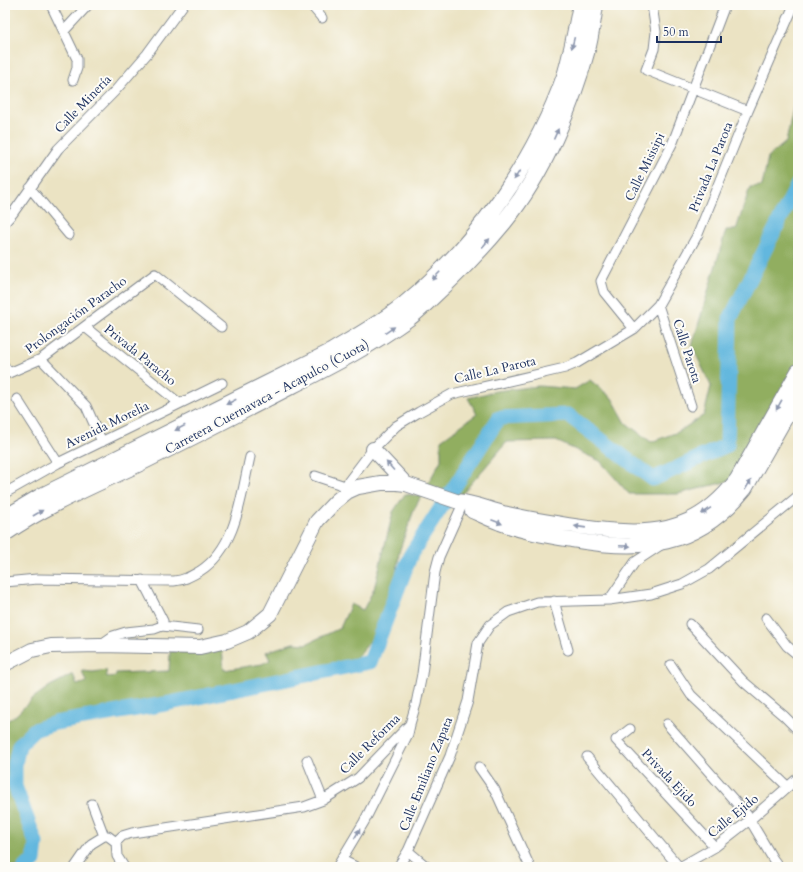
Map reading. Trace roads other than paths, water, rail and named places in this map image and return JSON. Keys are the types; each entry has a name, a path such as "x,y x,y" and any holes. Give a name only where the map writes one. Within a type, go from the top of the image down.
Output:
{"highway":[{"name":"Carretera Cuernavaca - Acapulco (Cuota)","path":"5,518 40,497 331,352 398,310 428,284 454,257 493,211 515,179 536,144 565,75 581,5"},
{"name":"Carretera Cuernavaca - Acapulco (Cuota)","path":"5,533 46,509 338,362 374,341 411,316 465,266 505,221 527,189 550,147 564,116 578,78 588,44 595,5"}],"main road":[{"path":"5,664 32,650 45,647 100,644 200,647 227,641 248,632 270,614 317,521 347,489 381,483 406,484 458,502 504,513 548,522 625,532 656,531 686,522 706,511 715,504 738,479 798,371"},
{"path":"458,502 501,524 561,538 591,543 625,546 645,546 665,543 688,535 709,524 738,499 798,396"},
{"path":"374,449 406,484"}],"street":[{"path":"51,5 77,59 77,68 73,80"},
{"path":"64,31 88,5"},
{"name":"Calle Minería","path":"5,222 58,149 115,91 147,54 183,5"},
{"path":"311,5 322,18"},
{"path":"652,5 656,32 654,49 646,70 748,111"},
{"name":"Calle Misisipi","path":"634,329 604,292 601,281 673,142 725,5"},
{"name":"Privada La Parota","path":"634,329 658,305 698,234 748,111 794,5"},
{"path":"30,188 69,235"},
{"name":"Prolongación Paracho","path":"7,370 41,359 85,328 155,274 220,327"},
{"name":"Calle Parota","path":"658,305 691,406"},
{"name":"Privada Paracho","path":"85,328 179,403"},
{"name":"Calle La Parota","path":"347,489 348,482 374,449 396,426 452,394 565,368 577,363 634,329"},
{"path":"41,359 86,406 102,442"},
{"name":"Avenida Morelia","path":"5,493 58,463 222,383"},
{"path":"17,399 58,463"},
{"path":"5,582 37,579 186,579 209,565 218,555 230,534 237,513 250,457"},
{"path":"315,476 347,489"},
{"name":"Calle Emiliano Zapata","path":"398,867 408,851 450,756 468,701 478,643 490,624 508,612 537,602 609,600 652,594 682,584 709,569 798,496"},
{"name":"Calle Reforma","path":"116,842 122,836 132,833 304,807 323,800 358,778 410,724 422,674 435,572 458,502"},
{"path":"609,600 635,562 665,543"},
{"path":"142,580 163,621 162,626"},
{"path":"554,601 568,650"},
{"path":"766,618 787,646 798,655"},
{"path":"690,624 744,682 798,730"},
{"path":"100,644 113,636 126,632 154,630 162,626 198,630"},
{"path":"671,665 691,695 788,786"},
{"path":"356,867 340,863 364,822 408,734 410,724"},
{"path":"667,724 751,819 779,867"},
{"name":"Privada Ejido","path":"630,728 616,740 715,847"},
{"path":"587,757 680,867"},
{"path":"307,760 323,800"},
{"path":"478,766 495,790 530,867"},
{"name":"Calle Ejido","path":"680,867 715,847 751,819 798,778"},
{"path":"92,804 104,836"},
{"path":"75,867 91,844 104,836 108,836 116,842 117,856 124,867"},
{"path":"408,851 427,867"}],"waterway":[{"path":"25,867 34,861 36,843 15,786 15,764 19,745 34,730 55,723 165,704 370,662 411,554 499,418 568,415 653,479 727,445 730,319 798,184"}]}
